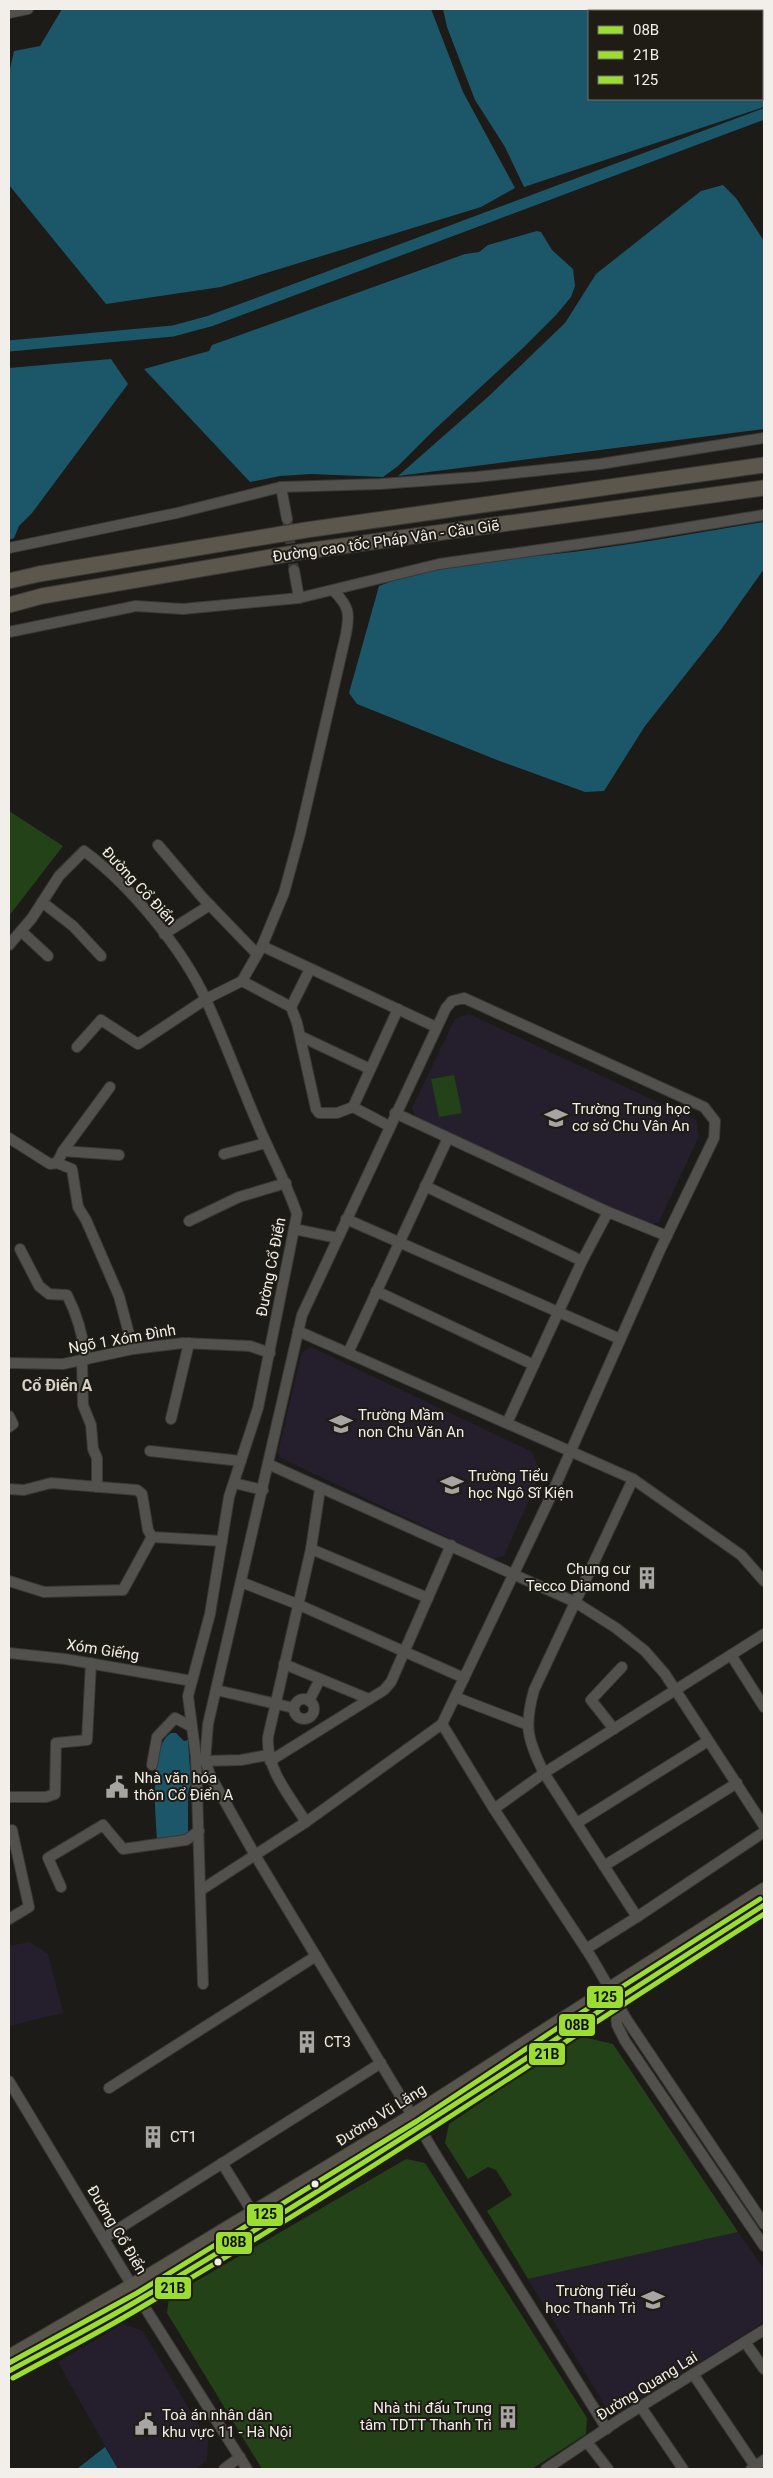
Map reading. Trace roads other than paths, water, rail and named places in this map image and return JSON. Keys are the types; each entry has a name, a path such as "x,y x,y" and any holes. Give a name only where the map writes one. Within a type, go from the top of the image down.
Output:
{"highway":[{"name":"Đường cao tốc Pháp Vân - Cầu Giẽ","path":"9,581 39,574 316,528 764,466"},
{"name":"Đường cao tốc Pháp Vân - Cầu Giẽ","path":"9,604 306,551 764,488"}],"main road":[{"name":"Đường Vũ Lăng","path":"9,2371 141,2299 613,1994 764,1890"},
{"name":"Đường Vũ Lăng","path":"613,1994 764,1905"},
{"name":"Đường Vũ Lăng","path":"9,2356 132,2286 253,2213 417,2121"}],"street":[{"path":"9,13 28,9"},
{"path":"9,548 177,513 281,487 380,484 476,477 600,464 764,438"},
{"path":"281,487 287,519"},
{"path":"9,632 136,606 183,609 299,598 439,564 629,537 764,515"},
{"path":"294,570 299,598"},
{"path":"76,1047 101,1020 138,1044 206,999 242,981 259,950 284,893 298,842 350,614 344,602 334,591"},
{"path":"158,845 210,905 259,950 310,968 436,1028"},
{"name":"Đường Cổ Điển","path":"9,946 59,876 84,851 102,864 143,908 185,961 206,999 266,1143 286,1183 297,1214 258,1408 234,1483 222,1540 210,1614 188,1696 192,1727 201,1759 199,1832 202,1984"},
{"path":"42,902 73,926 101,956"},
{"path":"164,934 210,905"},
{"path":"21,931 48,956"},
{"path":"310,968 291,1007 300,1036 316,1109 319,1113 337,1113 353,1106 398,1010"},
{"path":"242,981 291,1007"},
{"path":"201,1890 255,1855 306,1822 442,1724 570,1452 667,1236 714,1138 715,1121 704,1107 464,998 452,1001 436,1028 395,1113 302,1315 201,1759 255,1855 316,1956 607,2429"},
{"path":"300,1036 370,1069"},
{"path":"57,1163 64,1150 110,1087"},
{"path":"353,1106 389,1126"},
{"path":"395,1113 608,1212 667,1236"},
{"path":"9,1138 50,1164 57,1163 72,1169 78,1206 119,1296 133,1349"},
{"path":"348,1353 448,1138"},
{"path":"224,1154 266,1143"},
{"path":"64,1150 119,1155"},
{"path":"189,1221 239,1197 286,1183"},
{"path":"425,1186 582,1261"},
{"path":"508,1423 582,1261 608,1212"},
{"path":"346,1219 620,1339"},
{"path":"294,1229 338,1238"},
{"name":"Ngõ 1 Xóm Đình","path":"20,1248 39,1286 49,1294 67,1295 83,1337 83,1405 91,1425 93,1449 97,1458 97,1487"},
{"path":"376,1291 534,1365"},
{"path":"298,1331 633,1479 741,1555 764,1582"},
{"name":"Ngõ 1 Xóm Đình","path":"171,1419 189,1343"},
{"name":"Ngõ 1 Xóm Đình","path":"9,1363 64,1364 133,1349 189,1343 250,1346 270,1354"},
{"path":"9,1416 13,1424 9,1427"},
{"path":"150,1451 241,1461"},
{"path":"268,1464 575,1602 616,1628 645,1651 665,1674 764,1826"},
{"path":"633,1479 534,1690 527,1715 533,1752 637,1917"},
{"path":"9,1489 24,1490 51,1483 137,1490 142,1494 148,1530 152,1537"},
{"path":"234,1483 263,1490"},
{"path":"306,1822 269,1758 268,1737 297,1604 311,1550 320,1488"},
{"path":"152,1537 222,1540"},
{"path":"9,1581 44,1592 123,1590 152,1537"},
{"path":"201,1759 241,1760 269,1758 318,1732 369,1699 391,1682 451,1545"},
{"path":"311,1550 428,1598"},
{"path":"242,1582 297,1604 464,1678"},
{"path":"494,1808 544,1772 764,1634"},
{"name":"Xóm Giếng","path":"9,1653 91,1663 192,1681"},
{"path":"731,1655 764,1707"},
{"path":"9,1797 46,1797 55,1794 56,1743 87,1740 91,1663"},
{"path":"284,1664 369,1699"},
{"path":"614,1729 591,1700 622,1667"},
{"path":"309,1701 320,1679"},
{"path":"216,1690 294,1708"},
{"path":"455,1697 528,1726"},
{"path":"294,1708 302,1700 309,1701 314,1709 310,1717"},
{"path":"294,1708 300,1719 310,1717"},
{"path":"310,1717 318,1732"},
{"path":"152,1766 157,1737 175,1718 192,1727"},
{"path":"442,1724 494,1808 586,1948 613,1994 764,2224"},
{"path":"577,1824 708,1741"},
{"path":"604,1866 736,1783"},
{"path":"61,1887 48,1858 103,1825 123,1849 186,1840 199,1832"},
{"path":"9,1919 29,1907 12,1830"},
{"path":"586,1948 637,1917 764,1832"},
{"path":"109,2088 316,1956"},
{"path":"613,1994 617,2024 625,2040 764,2246"},
{"path":"104,2238 381,2062"},
{"name":"Đường Cổ Điển","path":"9,2081 132,2286 243,2463"},
{"path":"708,2163 718,2155"},
{"path":"222,2163 253,2213"},
{"name":"Đường Quang Lai","path":"546,2469 764,2330"},
{"path":"745,2342 764,2369"},
{"path":"693,2374 753,2468 764,2460"},
{"path":"641,2407 683,2469"},
{"path":"587,2442 608,2469"},
{"path":"224,2469 243,2463"},
{"path":"234,2469 243,2463"}],"water":[{"path":"62,9 431,9 463,92 515,188 481,207 221,287 106,304 9,185 9,73 14,51 40,46"},
{"path":"443,9 764,9 764,107 524,187 505,147 475,100 447,27"},
{"path":"723,185 736,198 764,241 764,429 398,476 489,396 565,323 596,274 701,191"},
{"path":"537,231 541,232 552,250 573,269 575,286 571,297 523,348 398,466 383,477 311,474 280,476 250,482 144,369 209,351 212,345 465,254 479,252 488,245"},
{"path":"111,359 128,384 32,513 19,526 14,538 9,540 9,368"},
{"path":"764,522 764,569 720,631 645,726 604,791 585,792 497,760 357,704 349,693 379,586 426,571 450,566 597,549"},
{"path":"171,1733 176,1733 184,1741 188,1740 191,1784 188,1793 188,1833 184,1837 157,1841 156,1767 159,1752 164,1741"},
{"path":"105,2447 118,2469 77,2469"}],"waterway":[{"path":"9,346 173,331 210,321 764,114"}],"tunnel":[{"path":"287,519 294,570"}],"place":[{"name":"Trường Trung học cơ sở Chu Vân An","path":"556,1118"},
{"name":"Trường Mầm non Chu Văn An","path":"341,1424"},
{"name":"Trường Tiểu học Ngô Sĩ Kiện","path":"452,1485"},
{"name":"Chung cư Tecco Diamond","path":"647,1578"},
{"name":"Nhà văn hóa thôn Cổ Điển A","path":"117,1787"},
{"name":"CT3","path":"307,2042"},
{"name":"CT1","path":"153,2137"},
{"name":"Trường Tiểu học Thanh Trì","path":"653,2300"},
{"name":"Nhà thi đấu Trung tâm TDTT Thanh Trì","path":"508,2417"},
{"name":"Toà án nhân dân khu vực 11 - Hà Nội","path":"146,2424"}],"district":[{"name":"Cổ Điển A","path":"57,1385"}]}
